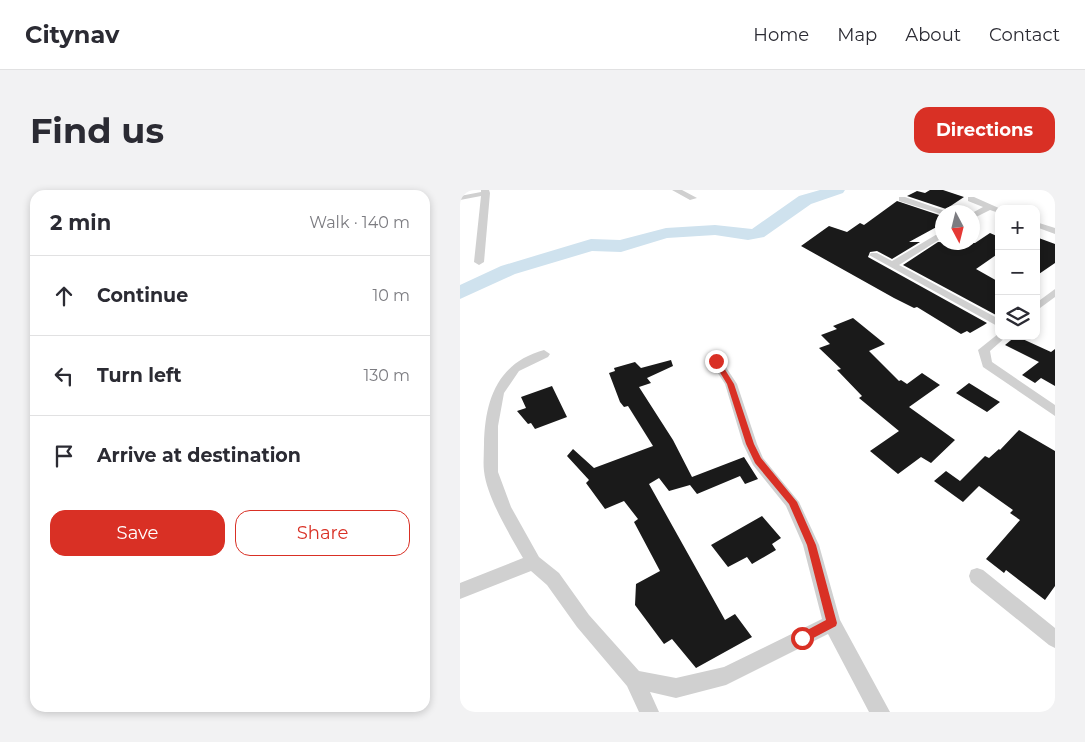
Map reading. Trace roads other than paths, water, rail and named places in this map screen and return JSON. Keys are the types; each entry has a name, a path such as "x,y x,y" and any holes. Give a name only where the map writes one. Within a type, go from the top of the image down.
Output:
{"street":[{"path":"676,190 693,198"},
{"path":"460,198 486,191 479,262"},
{"path":"902,199 935,209"},
{"path":"971,199 995,209"},
{"path":"980,212 989,207"},
{"path":"1040,225 1055,231"},
{"path":"892,265 935,239"},
{"path":"874,255 995,322"},
{"path":"1040,305 1055,292"},
{"path":"997,340 984,350 987,364 1055,411"},
{"path":"544,354 515,368 498,392 491,426 491,472 504,509 533,562 553,579 583,621 634,679 649,712"},
{"path":"716,361 731,384 750,444 758,460 792,502 811,545 832,623 880,712"},
{"path":"460,592 533,562"},
{"path":"977,576 1055,639"},
{"path":"634,679 676,688 726,676 832,623"}],"waterway":[{"path":"460,293 508,270 591,245 621,246 666,233 715,230 748,235 758,233 805,200 837,190"}]}
